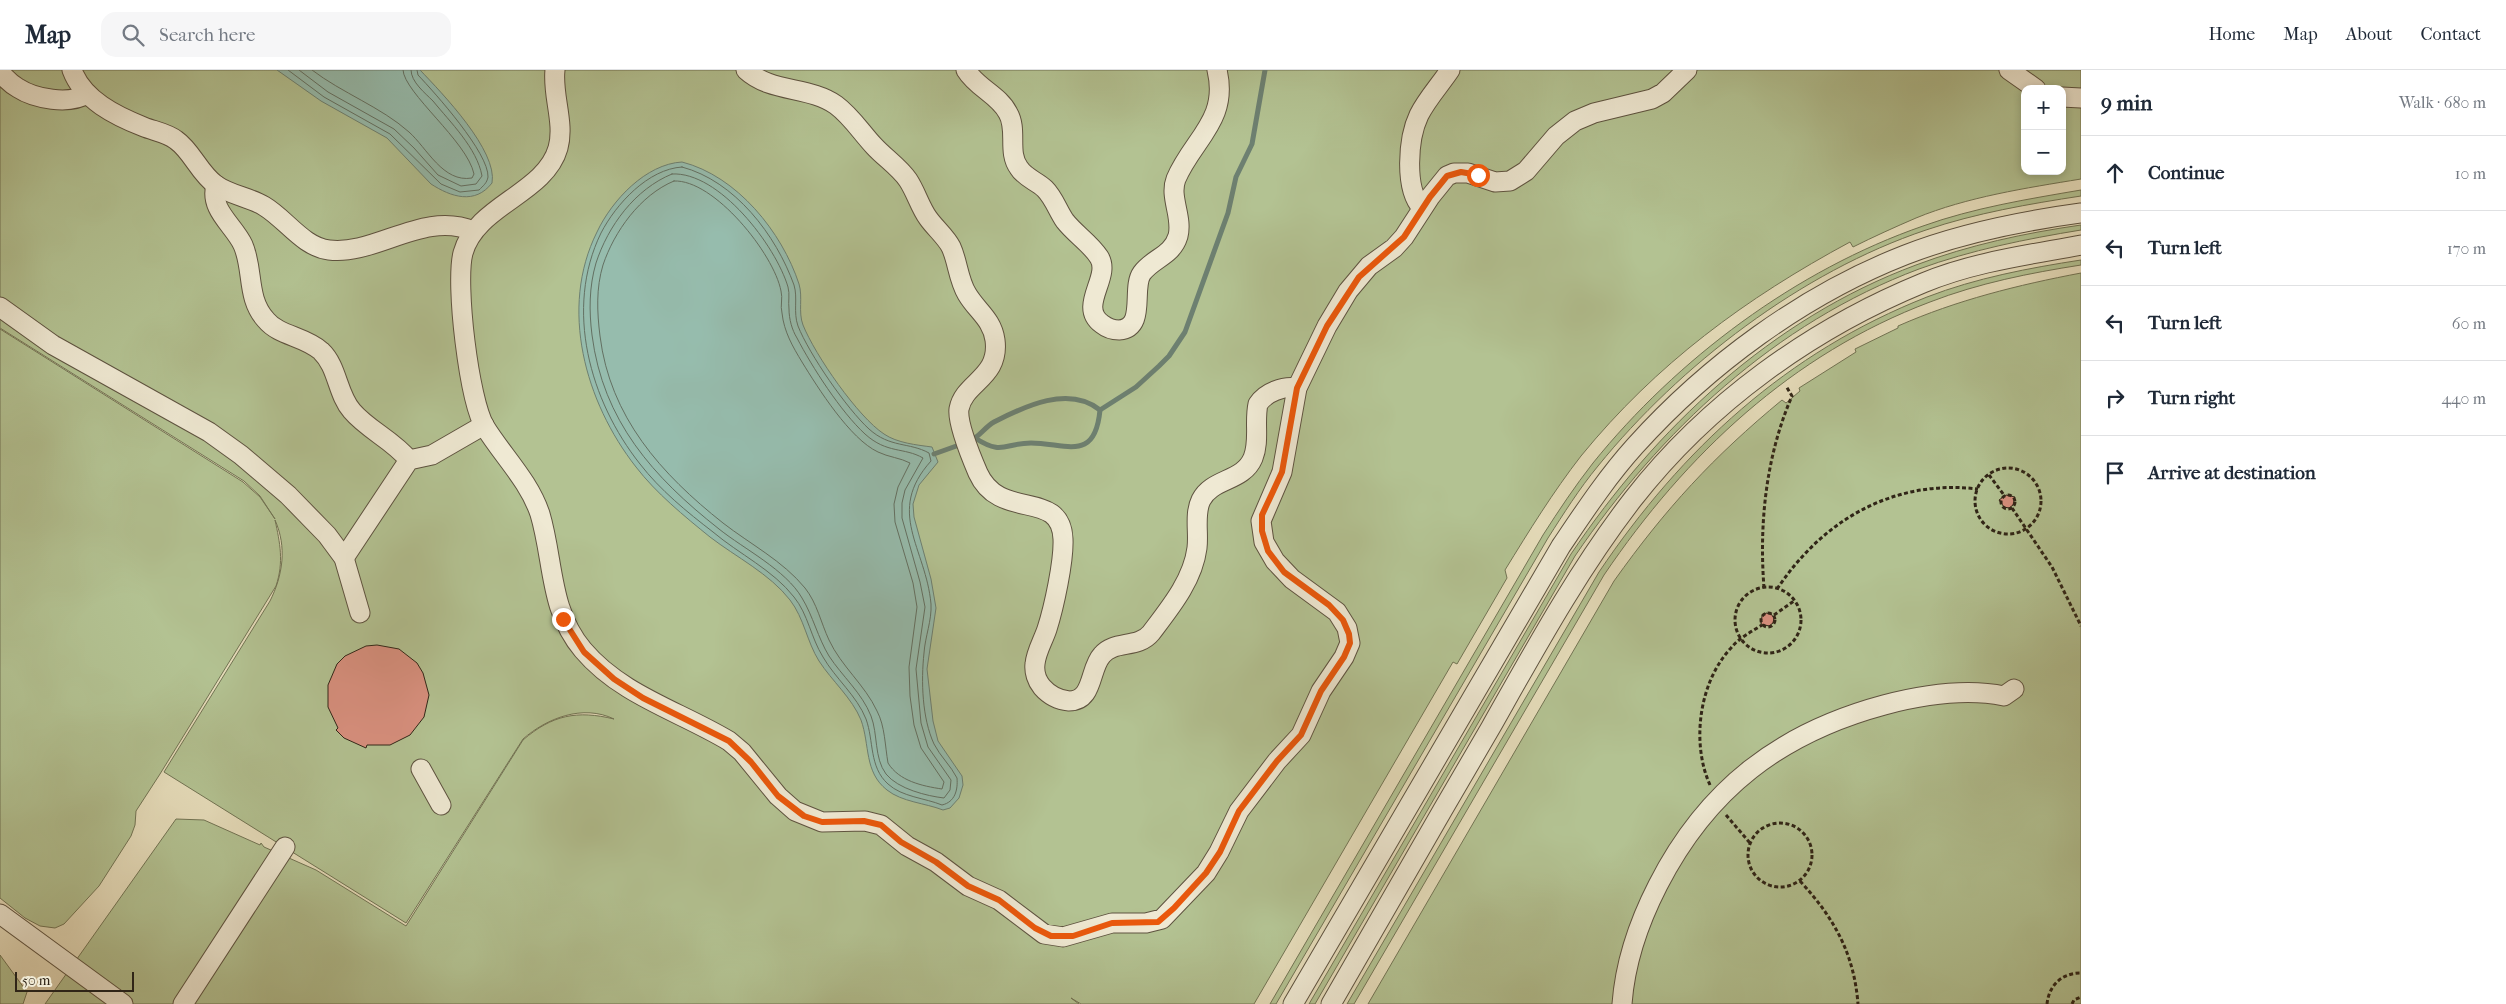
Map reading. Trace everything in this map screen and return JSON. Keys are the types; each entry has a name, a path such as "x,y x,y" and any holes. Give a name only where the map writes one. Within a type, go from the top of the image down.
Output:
{"street":[{"path":"72,70 87,94 134,123 176,140 216,185 263,205 304,238 326,250 352,249 398,234 438,226 460,227 473,230"},
{"path":"555,70 559,142 552,160 532,182 473,230 462,260 461,296 469,367 484,425 518,472 534,499 543,529 557,604 570,631 592,659 614,679 643,698 729,741 751,762 778,796 804,816 822,822 864,821 881,825 901,842 936,862 968,886 1004,903 1044,934 1063,937 1112,923 1154,923 1162,919 1174,908 1214,862 1235,818 1246,800 1301,735 1321,691 1347,650 1349,634 1343,620 1329,605 1284,572 1268,551 1262,531 1262,515 1282,472 1297,388 1327,326 1348,291 1369,266 1394,248 1404,237 1422,208 1447,176 1454,173 1468,173 1495,182 1510,181 1526,171 1556,136 1575,121 1594,113 1652,99 1663,93 1687,70"},
{"path":"746,70 764,82 825,98 844,111 877,149 906,178 929,219 951,247 967,295 991,325 995,347 993,361 987,373 964,398 960,406 959,417 980,476 990,490 1011,502 1046,509 1056,517 1060,526 1062,543 1052,611 1035,660 1034,670 1042,686 1052,695 1064,700 1076,700 1087,692 1096,665 1104,652 1147,637 1179,595 1191,575 1195,562 1198,508 1201,500 1210,490 1242,474 1251,461 1256,444 1257,407 1260,401 1266,395 1281,389 1297,388"},
{"path":"966,70 973,80 1008,112 1012,126 1013,155 1018,168 1049,193 1065,221 1099,256 1102,267 1094,299 1093,312 1099,322 1114,330 1124,329 1134,320 1138,309 1136,288 1138,279 1146,268 1168,253 1176,240 1179,224 1175,183 1215,116 1220,95 1217,70"},
{"path":"1422,208 1414,199 1411,186 1413,135 1421,112 1450,70"},
{"path":"2008,70 2030,85"},
{"path":"0,72 13,85 32,95 74,99 87,94"},
{"path":"2066,97 2081,98"},
{"path":"216,185 215,196 218,208 242,244 254,302 264,319 278,330 308,341 325,354 352,410 400,449 410,460"},
{"path":"1293,1004 1540,580 1610,476 1662,418 1690,391 1753,341 1815,299 1880,265 1958,238 2015,223 2081,213"},
{"path":"1331,1004 1568,593 1635,497 1684,442 1743,388 1771,367 1841,323 1878,303 1948,274 2081,245"},
{"path":"0,307 39,336 227,444 301,506 344,558 360,614"},
{"path":"344,558 410,460 432,455 484,425"},
{"path":"1622,1004 1632,948 1653,894 1691,828 1717,799 1748,771 1768,756 1808,734 1855,714 1938,694 1988,693 2004,696 2014,690"},
{"path":"420,769 441,805"},
{"path":"183,1004 285,847"},
{"path":"0,914 123,1004"}],"path":[{"path":"1764,588 1762,544 1764,510 1774,449 1792,396 1786,386"},
{"path":"2005,469 2014,469 2029,476 2035,483 2039,490 2040,507 2038,515 2027,528 2020,532 2003,534 1987,527 1977,513 1976,504 1978,490 1989,475 2005,469"},
{"path":"1989,475 2004,495"},
{"path":"1777,589 1793,566 1811,546 1832,528 1863,509 1892,497 1917,491 1942,488 1978,490"},
{"path":"2004,495 2007,494 2014,497 2015,505 2012,508"},
{"path":"2004,495 2001,498 2002,506 2008,509 2012,508"},
{"path":"2012,508 2052,567 2081,626"},
{"path":"1764,588 1777,589 1794,601 1800,616 1800,625 1793,641 1787,646 1779,650 1763,652 1754,650 1741,639 1735,623 1738,607 1748,594 1764,588"},
{"path":"1774,615 1794,601"},
{"path":"1766,612 1774,615 1775,619 1772,626 1768,628 1762,625 1760,621 1763,614 1766,612"},
{"path":"1750,843 1729,820 1717,799 1703,762 1700,734 1702,713 1713,677 1729,649 1762,625"},
{"path":"1785,822 1800,829 1811,842 1813,851 1811,867 1800,881 1784,887 1768,885 1760,880 1750,867 1748,859 1750,843 1754,834 1768,824 1785,822"},
{"path":"1800,881 1828,913 1844,943 1851,963 1858,1004"},
{"path":"2047,1004 2051,990 2056,983 2070,974 2081,972"},
{"path":"2072,1004 2074,1000 2081,997"}],"shaded area":[{"path":"0,70 2081,70 2081,179 1997,194 1956,204 1916,218 1853,247 1850,242 1812,263 1739,310 1672,363 1610,423 1581,456 1561,484 1505,570 1507,578 1457,664 1453,662 1254,1004 1081,1004 1071,998 1079,1004 45,1004 176,819 204,820 260,845 261,843 264,847 316,870 406,926 523,740 544,725 566,717 588,715 614,719 590,713 578,713 554,719 533,731 523,739 406,923 164,772 270,601 276,586 136,811 135,825 131,836 99,886 64,924 55,928 40,926 25,918 0,898 0,329 243,482 260,497 275,519 260,496 244,481 0,328","holes":["275,520 279,530 282,551 282,561 276,586 281,561"]},
{"path":"2081,190 2081,196 1983,214 1926,230 1879,248 1834,270 1789,296 1705,358 1666,392 1598,466 1560,519 1276,1004 1270,1004 1543,535 1593,463 1662,388 1742,322 1785,293 1830,267 1876,245 1923,226 1961,214"},
{"path":"2081,225 2081,230 1999,246 1939,262 1866,292 1816,319 1769,351 1725,386 1683,424 1644,466 1608,510 1575,556 1315,1004 1309,1004 1571,554 1640,463 1679,421 1721,382 1766,347 1813,315 1863,288 1916,265 1956,251 2018,236"},
{"path":"2081,260 2081,265 2024,275 1948,295 1880,324 1832,350 1788,379 1746,413 1707,449 1670,489 1604,575 1354,1004 1347,1004 1599,572 1631,527 1702,445 1742,409 1784,376 1828,346 1876,320 1927,297 1964,284 2022,270"},
{"path":"2081,273 2081,1004 1368,1004 1614,581 1652,530 1712,463 1782,400 1786,403 1800,391 1799,388 1856,352 1855,349 1898,328 1898,326 1943,308 1988,294"},
{"path":"0,955 27,992 23,1004 0,1004"}],"water":[{"path":"277,70 420,70 454,107 478,139 492,170 492,183 478,194 463,197 439,189 431,184 387,138 321,101"},
{"path":"682,162 702,169 739,193 769,226 791,264 799,284 802,320 809,338 838,384 862,414 884,434 895,440 932,447 938,462 919,485 913,504 914,517 931,579 936,608 927,669 933,721 938,741 962,776 963,785 959,798 950,808 943,810 907,800 893,794 880,783 871,767 861,720 847,697 819,661 799,614 790,600 773,582 710,537 661,495 636,467 618,441 603,414 591,384 583,354 579,323 580,292 586,261 603,220 621,196 643,177 656,169"}],"building":[{"path":"2006,495 2015,497 2013,505 2009,508 2004,507 1999,500"},
{"path":"1766,613 1771,614 1774,618 1773,623 1769,626 1761,624 1762,616"},
{"path":"377,645 399,649 417,663 423,673 429,695 424,717 410,735 390,745 367,745 366,748 344,738 336,730 338,728 328,707 328,685 337,664 345,656 366,646"}],"waterway":[{"path":"970,441 994,422 1019,410 1047,401 1075,399 1088,403 1100,410 1136,387 1169,356 1185,332 1228,213 1236,177 1252,144 1265,70"},
{"path":"975,438 998,447 1031,443 1067,447 1077,446 1085,444 1092,438 1097,427 1100,410"},
{"path":"934,454 962,444"}],"route":[{"path":"563,619 584,652 614,679 643,698 729,741 742,752 788,806 804,816 822,822 864,821 881,825 901,842 936,862 968,886 999,900 1044,934 1063,937 1073,936 1112,923 1158,922 1174,908 1206,873 1220,852 1229,829 1246,800 1305,730 1321,691 1344,657 1350,643 1348,628 1337,612 1284,572 1274,561 1264,542 1262,515 1282,472 1290,418 1297,388 1327,326 1348,291 1359,277 1369,266 1394,248 1404,237 1422,208 1447,176 1461,172 1478,175"}]}
